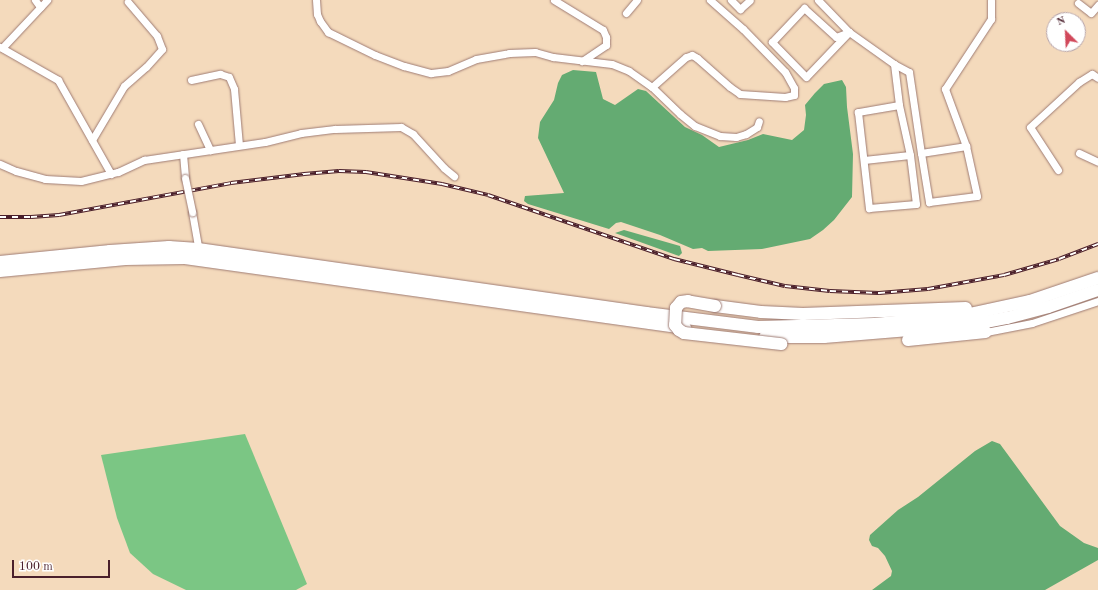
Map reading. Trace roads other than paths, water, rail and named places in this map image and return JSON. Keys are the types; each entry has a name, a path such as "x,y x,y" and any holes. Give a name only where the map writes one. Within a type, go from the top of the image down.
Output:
{"highway":[{"path":"0,262 110,251 169,247 198,249 646,313 758,327 875,324 928,320 981,312 1030,301 1098,278"},
{"path":"0,271 47,265 157,257 206,261 739,335 777,338 824,337 935,329 986,332"},
{"path":"981,312 962,308 869,313 802,314 761,312 688,301 681,302 676,306 674,319 677,329 684,333 781,344 817,344 921,339 986,332 1048,307 1098,290"}],"street":[{"path":"35,0 40,7"},
{"path":"47,0 1,47 58,80 111,174"},
{"path":"316,0 317,14 328,32 375,55 404,66 431,73 448,71 476,59 509,53 535,52 582,62 612,64 629,71 652,87 695,126 720,136 736,137 746,134 757,127 759,121"},
{"path":"554,0 603,30 606,37 606,46 582,62"},
{"path":"626,13 637,0"},
{"path":"652,87 686,57 692,56 697,58 740,94 785,97 794,95 794,88 785,72 747,33 710,0"},
{"path":"731,0 740,9 750,0"},
{"path":"818,0 849,32 894,64 909,72 929,202 977,196 966,146 945,89 990,18 991,0"},
{"path":"92,140 124,86 146,67 162,49 157,36 128,2"},
{"path":"1078,3 1092,13 1098,5"},
{"path":"804,8 836,37 849,32 806,77 772,42 804,8"},
{"path":"894,64 899,105 910,155 916,204 869,208 858,112 899,105"},
{"path":"191,80 220,74 229,77 234,89 239,145"},
{"path":"1058,170 1030,127 1078,82 1092,74 1098,78"},
{"path":"198,124 210,150"},
{"path":"0,164 16,171 45,179 81,181 111,174 144,160 334,129 402,127 413,134 444,168 454,176"},
{"path":"921,153 966,146"},
{"path":"1079,153 1098,162"},
{"path":"182,154 198,249 206,261"},
{"path":"864,160 910,155"},
{"path":"986,332 1038,321 1098,301"}],"railway":[{"path":"0,217 59,215 231,183 304,174 339,171 366,172 442,184 488,195 674,259 738,275 785,286 830,291 879,293 928,289 1004,275 1059,259 1098,244"}]}
